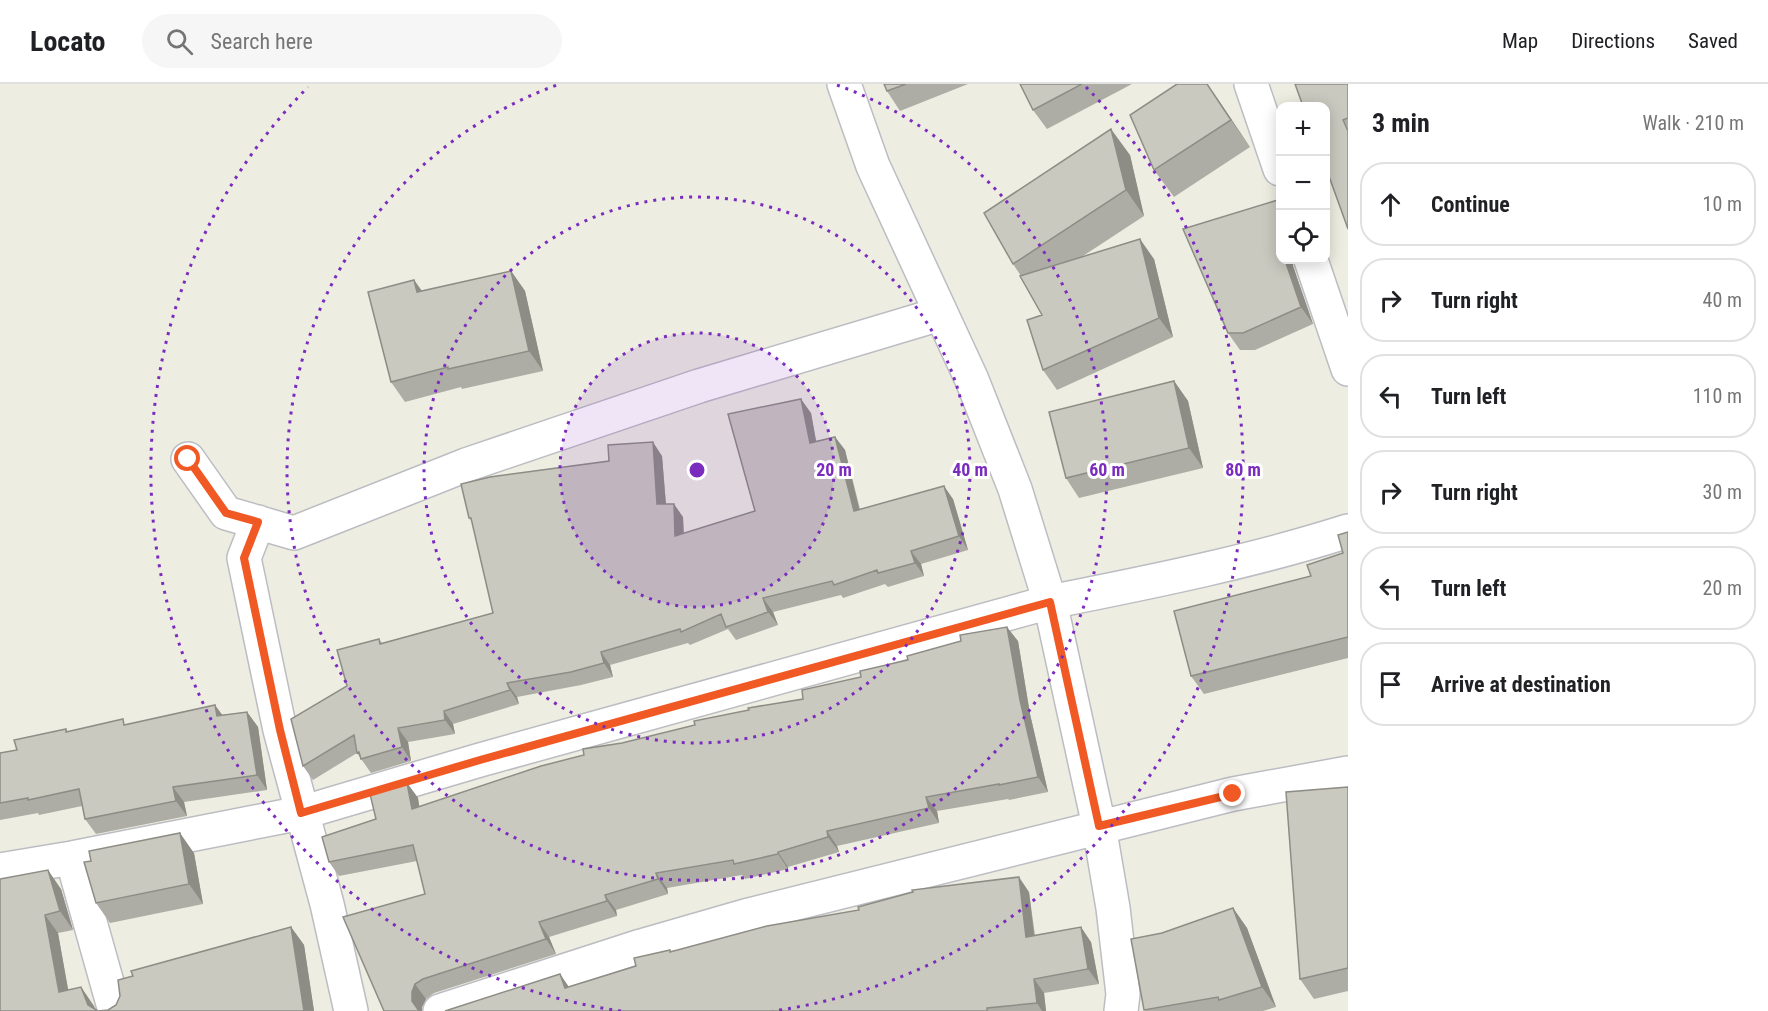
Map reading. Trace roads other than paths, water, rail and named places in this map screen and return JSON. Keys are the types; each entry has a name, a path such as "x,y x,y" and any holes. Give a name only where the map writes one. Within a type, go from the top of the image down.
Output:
{"street":[{"path":"844,84 873,166 972,380 1015,489 1050,602 1099,826 1113,908 1122,983 1121,1011"},
{"path":"1251,84 1276,156"},
{"path":"1312,264 1348,369"},
{"path":"188,459 226,513 294,533 466,465 699,386 940,314"},
{"path":"258,522 244,558 275,707 301,813 327,904 351,1011"},
{"path":"0,870 301,813 480,760 1050,602 1227,564 1348,531"},
{"path":"440,1011 641,946 745,916 1233,794 1348,773"},
{"path":"72,858 115,1011"}]}
